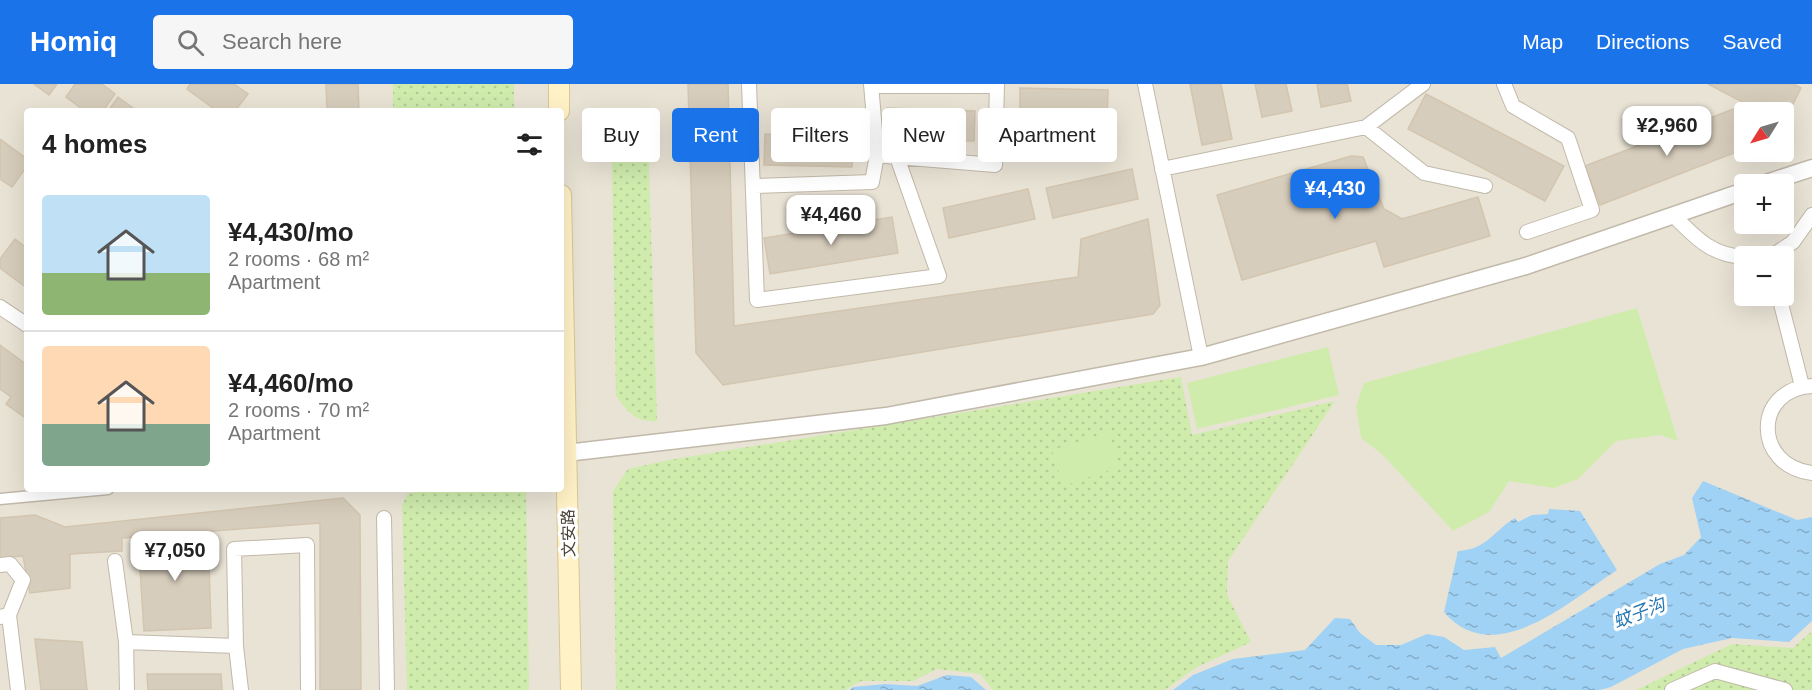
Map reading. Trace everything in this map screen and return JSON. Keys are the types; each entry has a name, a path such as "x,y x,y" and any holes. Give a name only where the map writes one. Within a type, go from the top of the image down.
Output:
{"main road":[{"path":"559,84 559,108"},
{"name":"文安路","path":"564,453 571,690"}],"street":[{"path":"749,84 757,300 939,276 899,162"},
{"path":"1145,84 1201,357"},
{"path":"1162,169 1366,127 1423,84"},
{"path":"1504,84 1513,106 1568,138 1592,210 1527,232"},
{"path":"753,186 872,182 876,155 871,85 997,85 995,165 958,162"},
{"path":"1366,127 1424,173 1485,186"},
{"path":"876,155 882,156"},
{"path":"1794,174 1812,168"},
{"path":"564,453 886,416 1201,357 1526,266 1734,194"},
{"path":"1673,215 1700,242 1726,256 1734,256"},
{"path":"1787,246 1793,242 1812,215"},
{"path":"1782,306 1807,386 1784,396 1771,412 1768,439 1774,452 1784,463 1797,470 1812,473"},
{"path":"0,307 24,323"},
{"path":"0,499 76,492"},
{"path":"384,518 387,690"},
{"path":"241,690 236,646 234,549 307,545 308,690"},
{"path":"115,561 126,642 127,690"},
{"path":"0,565 10,564 23,580 4,616 18,690"},
{"path":"126,642 236,646"},
{"path":"1672,690 1715,671 1785,690"}],"shaded area":[{"path":"0,84 1812,84 1812,690 0,690"}],"green space":[{"path":"393,84 514,84 514,108 393,108"},
{"path":"612,162 649,162 657,421 643,420 633,415 616,396"},
{"path":"1637,308 1678,441 1660,435 1616,441 1578,479 1554,488 1509,481 1489,512 1453,531 1383,455 1361,438 1356,406 1364,383"},
{"path":"1328,347 1339,395 1197,429 1187,383"},
{"path":"1181,377 1192,435 1335,401 1228,561 1227,595 1251,642 1197,667 1165,690 993,690 980,674 937,669 913,681 861,681 845,690 616,690 613,491 628,469 669,460"},
{"path":"1109,432 1120,467 1063,486 1052,450"},
{"path":"526,492 529,690 407,690 402,505 408,493"},
{"path":"1812,631 1812,690 1636,690 1732,644 1793,648"}],"water":[{"name":"蚊子沟","path":"1703,481 1797,520 1812,517 1812,621 1789,642 1732,638 1683,649 1611,687 1600,690 1173,690 1193,675 1233,659 1305,650 1335,618 1350,619 1360,633 1376,645 1401,645 1427,634 1444,637 1464,650 1495,647 1501,658 1660,564 1684,555 1701,537 1692,498"},
{"path":"1549,509 1580,511 1617,570 1555,612 1509,633 1486,635 1464,628 1444,612 1458,551 1468,550 1483,543 1515,518 1518,522 1532,515 1548,514"},
{"path":"947,675 971,677 986,690 850,690 853,687 885,684 917,686"}],"building":[{"path":"34,84 57,84 49,95"},
{"path":"75,84 102,84 115,94 105,108 81,108 66,97"},
{"path":"190,84 234,84 248,94 237,108 213,108 187,89"},
{"path":"326,84 358,84 359,108 327,108"},
{"path":"688,84 728,84 729,108 689,108"},
{"path":"1190,84 1221,84 1232,139 1202,145"},
{"path":"1255,84 1286,84 1292,111 1262,117"},
{"path":"1317,84 1347,84 1351,101 1321,107"},
{"path":"1708,84 1794,84 1801,88 1794,102 1743,102"},
{"path":"1020,88 1108,90 1107,108 1020,108"},
{"path":"1426,94 1564,166 1545,201 1408,129"},
{"path":"118,97 133,108 110,108"},
{"path":"1734,109 1734,153 1600,205 1585,166"},
{"path":"966,111 975,111 974,141 966,141"},
{"path":"765,134 771,134 771,162 852,162 852,167 764,165"},
{"path":"0,139 24,157 24,170 12,187 0,179"},
{"path":"1351,156 1363,157 1384,209 1402,219 1478,197 1490,236 1384,267 1376,241 1242,280 1217,195"},
{"path":"690,162 730,162 734,326 1078,277 1081,239 1148,219 1160,305 1153,314 723,385 696,353"},
{"path":"1132,169 1138,199 1053,218 1046,188"},
{"path":"1028,189 1035,219 949,238 943,208"},
{"path":"892,217 898,253 770,274 764,238"},
{"path":"15,239 24,246 24,286 0,268 0,259"},
{"path":"0,345 24,363 24,417 6,404 11,397 0,389"},
{"path":"343,498 360,515 361,690 320,690 320,523 122,538 122,551 70,554 70,588 30,593 23,556 0,558 0,518 35,515 65,527"},
{"path":"208,532 211,628 144,631 138,537"},
{"path":"35,639 82,642 87,690 41,690"},
{"path":"147,674 221,674 222,690 148,690"}]}
